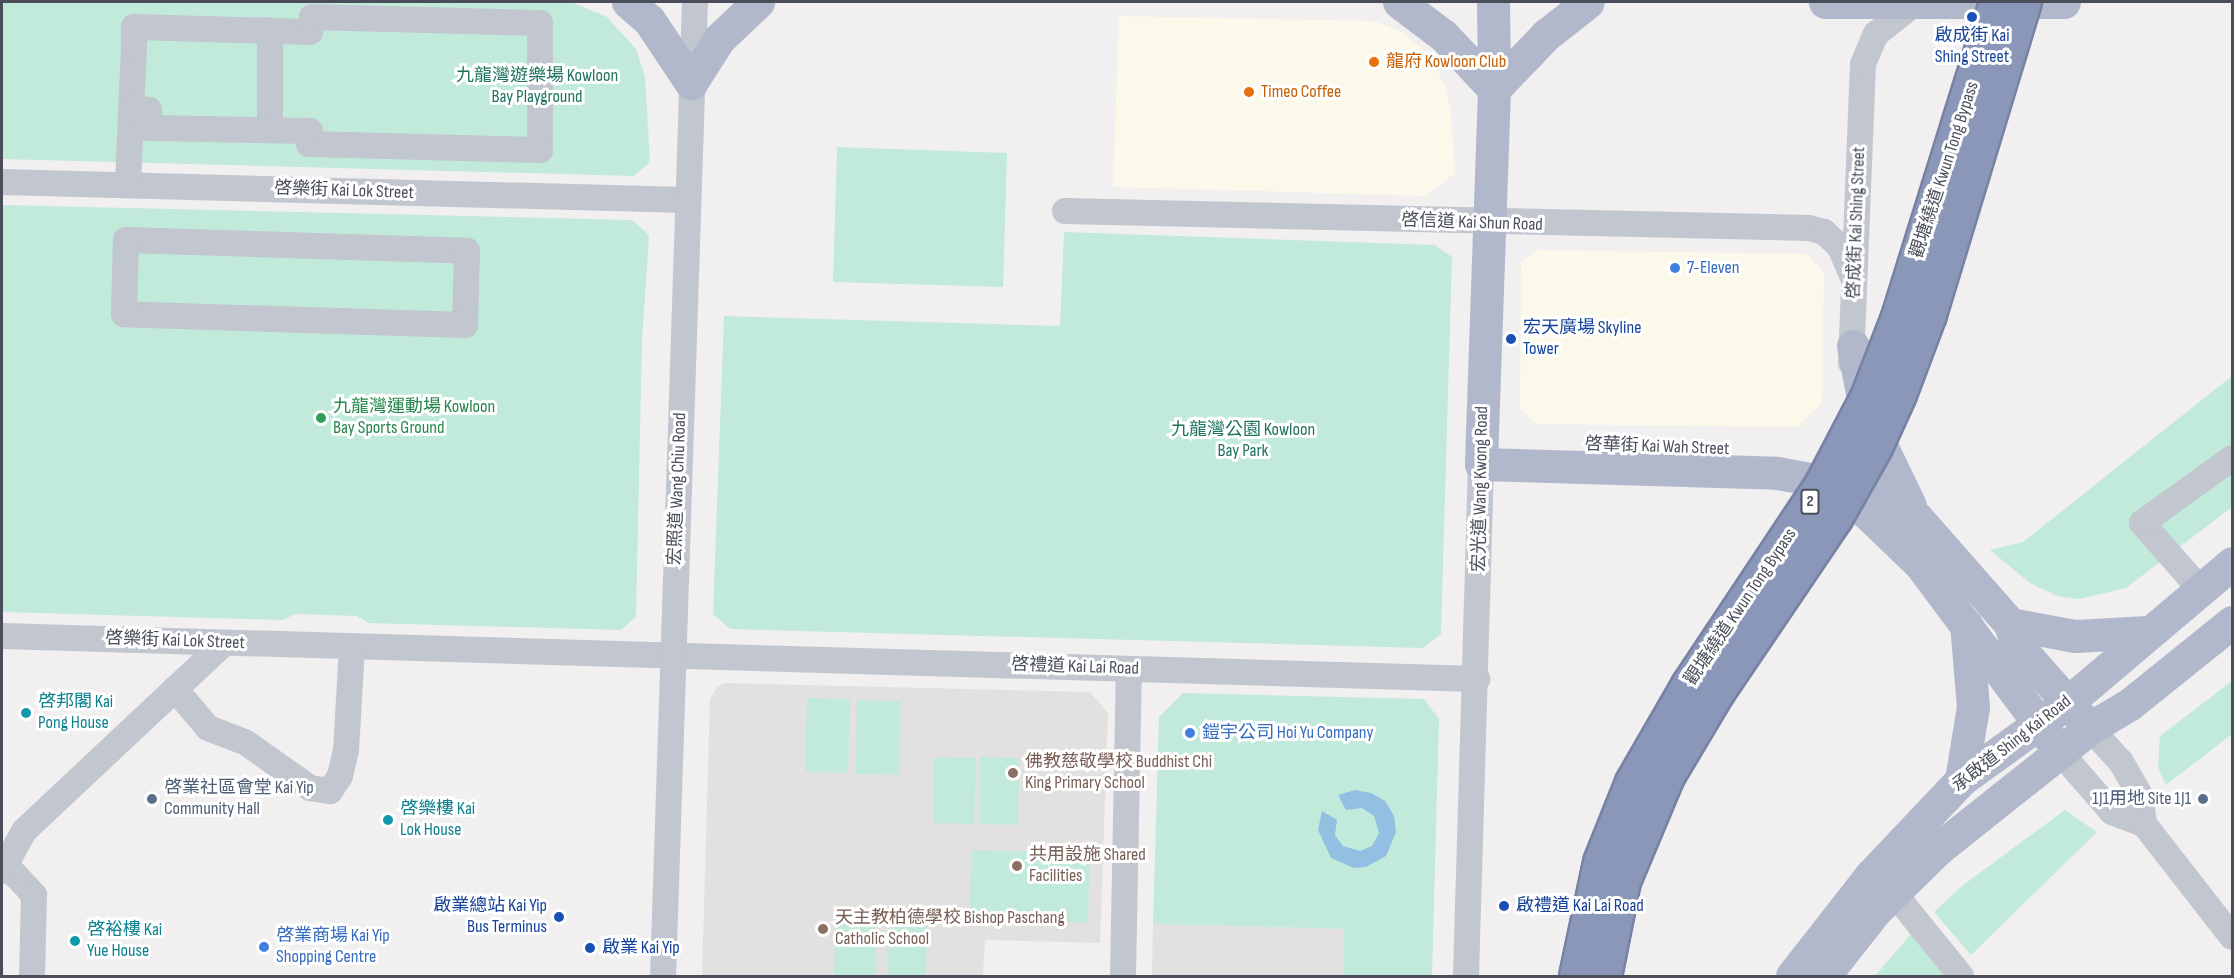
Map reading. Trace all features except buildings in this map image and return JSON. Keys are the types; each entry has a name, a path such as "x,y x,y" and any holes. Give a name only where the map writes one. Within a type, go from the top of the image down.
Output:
{"highway":[{"name":"觀塘繞道 Kwun Tong Bypass","path":"1576,976 1600,862 1632,782 1688,685 1821,485 1867,398 1901,306 1996,2"},
{"name":"觀塘繞道 Kwun Tong Bypass","path":"1604,976 1623,881 1667,776 1718,692 1840,509 1875,447 1899,394 1929,314 2024,2"}],"main road":[{"path":"628,2 649,20 691,84 719,39 758,2"},
{"path":"1399,2 1444,36 1494,89 1546,35 1588,2"},
{"name":"宏光道 Wang Kwong Road","path":"1481,453 1494,89 1493,2"},
{"path":"1825,2 1914,4 2064,2"},
{"path":"1853,346 1873,432 1917,518"},
{"name":"啓華街 Kai Wah Street","path":"1481,453 1779,450 1827,471"},
{"path":"1827,471 1877,486 1917,518 2010,624 2016,644 2090,728"},
{"path":"1827,471 1844,494 1892,536 1966,623 2060,752"},
{"name":"承啟道 Shing Kai Road","path":"1792,976 1821,934 1871,875 1961,780 2067,703 2147,632 2232,563"},
{"name":"承啟道 Shing Kai Road","path":"1824,976 1893,892 1938,849 2090,728 2130,704 2232,622"},
{"path":"1961,780 1973,707 1966,623"},
{"path":"2010,624 2075,636 2147,632"}],"street":[{"name":"宏照道 Wang Chiu Road","path":"663,976 695,2"},
{"name":"啓成街 Kai Shing Street","path":"1827,471 1843,428 1853,346 1853,277 1863,64 1876,34 1914,4"},
{"path":"128,185 134,27 310,32 312,17 540,23 540,150 309,144 310,131 149,128 149,110 131,108"},
{"path":"270,30 270,130"},
{"name":"啓樂街 Kai Lok Street","path":"2,182 687,200"},
{"name":"啓信道 Kai Shun Road","path":"1065,211 1490,223 1809,228 1824,232 1840,247 1853,277"},
{"path":"126,240 467,251 465,325 124,314 126,240"},
{"name":"宏光道 Wang Kwong Road","path":"1466,976 1477,679 1481,453"},
{"path":"2200,589 2142,523 2232,458"},
{"name":"啓樂街 Kai Lok Street","path":"2,636 672,656"},
{"path":"32,976 34,895 4,869 24,831 224,643"},
{"path":"175,688 208,728 245,742 310,788 330,791 340,776 346,751 352,646"},
{"name":"啓禮道 Kai Lai Road","path":"672,656 1477,679"},
{"path":"1123,976 1129,669"},
{"path":"2090,728 2121,762 2140,795 2144,824 2232,937"},
{"path":"2060,752 2112,812 2144,824"},
{"path":"1893,892 1961,976"}],"shaded area":[{"path":"1119,16 1374,21 1398,30 1421,47 1434,63 1445,87 1451,109 1455,173 1426,196 1113,187"},
{"name":"宏天廣場 Skyline Tower","path":"1536,250 1807,254 1824,273 1822,403 1797,427 1536,424 1520,409 1521,263"},
{"path":"724,683 1090,692 1108,713 1100,943 985,940 983,976 702,976 710,699 717,687"},
{"path":"1153,924 1344,929 1343,976 1152,976"}],"green space":[{"name":"九龍灣遊樂場 Kowloon Bay Playground","path":"2,2 571,2 607,17 636,49 645,77 650,162 634,176 2,159"},
{"path":"837,147 1007,153 1003,287 833,282"},
{"name":"九龍灣運動場 Kowloon Bay Sports Ground","path":"2,205 632,220 649,235 642,341 636,617 621,630 368,623 357,616 295,614 283,620 2,612"},
{"name":"九龍灣公園 Kowloon Bay Park","path":"1064,232 1435,245 1452,257 1441,634 1423,648 730,629 713,614 724,316 1060,326"},
{"path":"2232,376 2232,507 2126,588 2079,599 2057,596 2030,583 1990,550 2023,542"},
{"path":"2232,681 2232,734 2166,785 2158,768 2160,736"},
{"path":"1183,693 1424,699 1439,719 1432,976 1343,976 1344,929 1153,924 1159,717"},
{"path":"807,698 850,699 848,773 805,772"},
{"path":"857,700 901,701 899,775 856,774"},
{"path":"934,757 976,758 974,824 933,823"},
{"path":"980,757 1020,758 1018,825 979,824"},
{"path":"2065,810 2097,832 1971,955 1934,912 1962,886"},
{"path":"972,850 1090,853 1088,923 969,919"},
{"path":"835,914 876,915 875,976 834,976"},
{"path":"888,915 927,916 926,976 887,976"},
{"path":"1911,934 1948,976 1875,976"}],"water":[{"path":"1355,790 1371,793 1385,801 1394,816 1396,832 1386,856 1366,867 1354,868 1331,858 1318,830 1322,811 1337,820 1335,835 1343,846 1360,851 1372,846 1379,833 1374,816 1362,808 1346,810 1338,795"}],"place":[{"name":"啟成街 Kai Shing Street","path":"1972,17"},
{"name":"龍府 Kowloon Club","path":"1374,62"},
{"name":"Timeo Coffee","path":"1249,92"},
{"name":"7-Eleven","path":"1675,268"},
{"name":"宏天廣場 Skyline Tower","path":"1511,339"},
{"name":"九龍灣運動場 Kowloon Bay Sports Ground","path":"321,418"},
{"name":"啓邦閣 Kai Pong House","path":"26,713"},
{"name":"鎧宇公司 Hoi Yu Company","path":"1190,733"},
{"name":"佛教慈敬學校 Buddhist Chi King Primary School","path":"1013,773"},
{"name":"啓業社區會堂 Kai Yip Community Hall","path":"152,799"},
{"name":"1J1用地 Site 1J1","path":"2203,799"},
{"name":"啓樂樓 Kai Lok House","path":"388,820"},
{"name":"共用設施 Shared Facilities","path":"1017,866"},
{"name":"啟禮道 Kai Lai Road","path":"1504,906"},
{"name":"啟業總站 Kai Yip Bus Terminus","path":"559,917"},
{"name":"天主教柏德學校 Bishop Paschang Catholic School","path":"823,929"},
{"name":"啓裕樓 Kai Yue House","path":"75,941"},
{"name":"啓業商場 Kai Yip Shopping Centre","path":"264,947"},
{"name":"啟業 Kai Yip","path":"590,948"}]}
